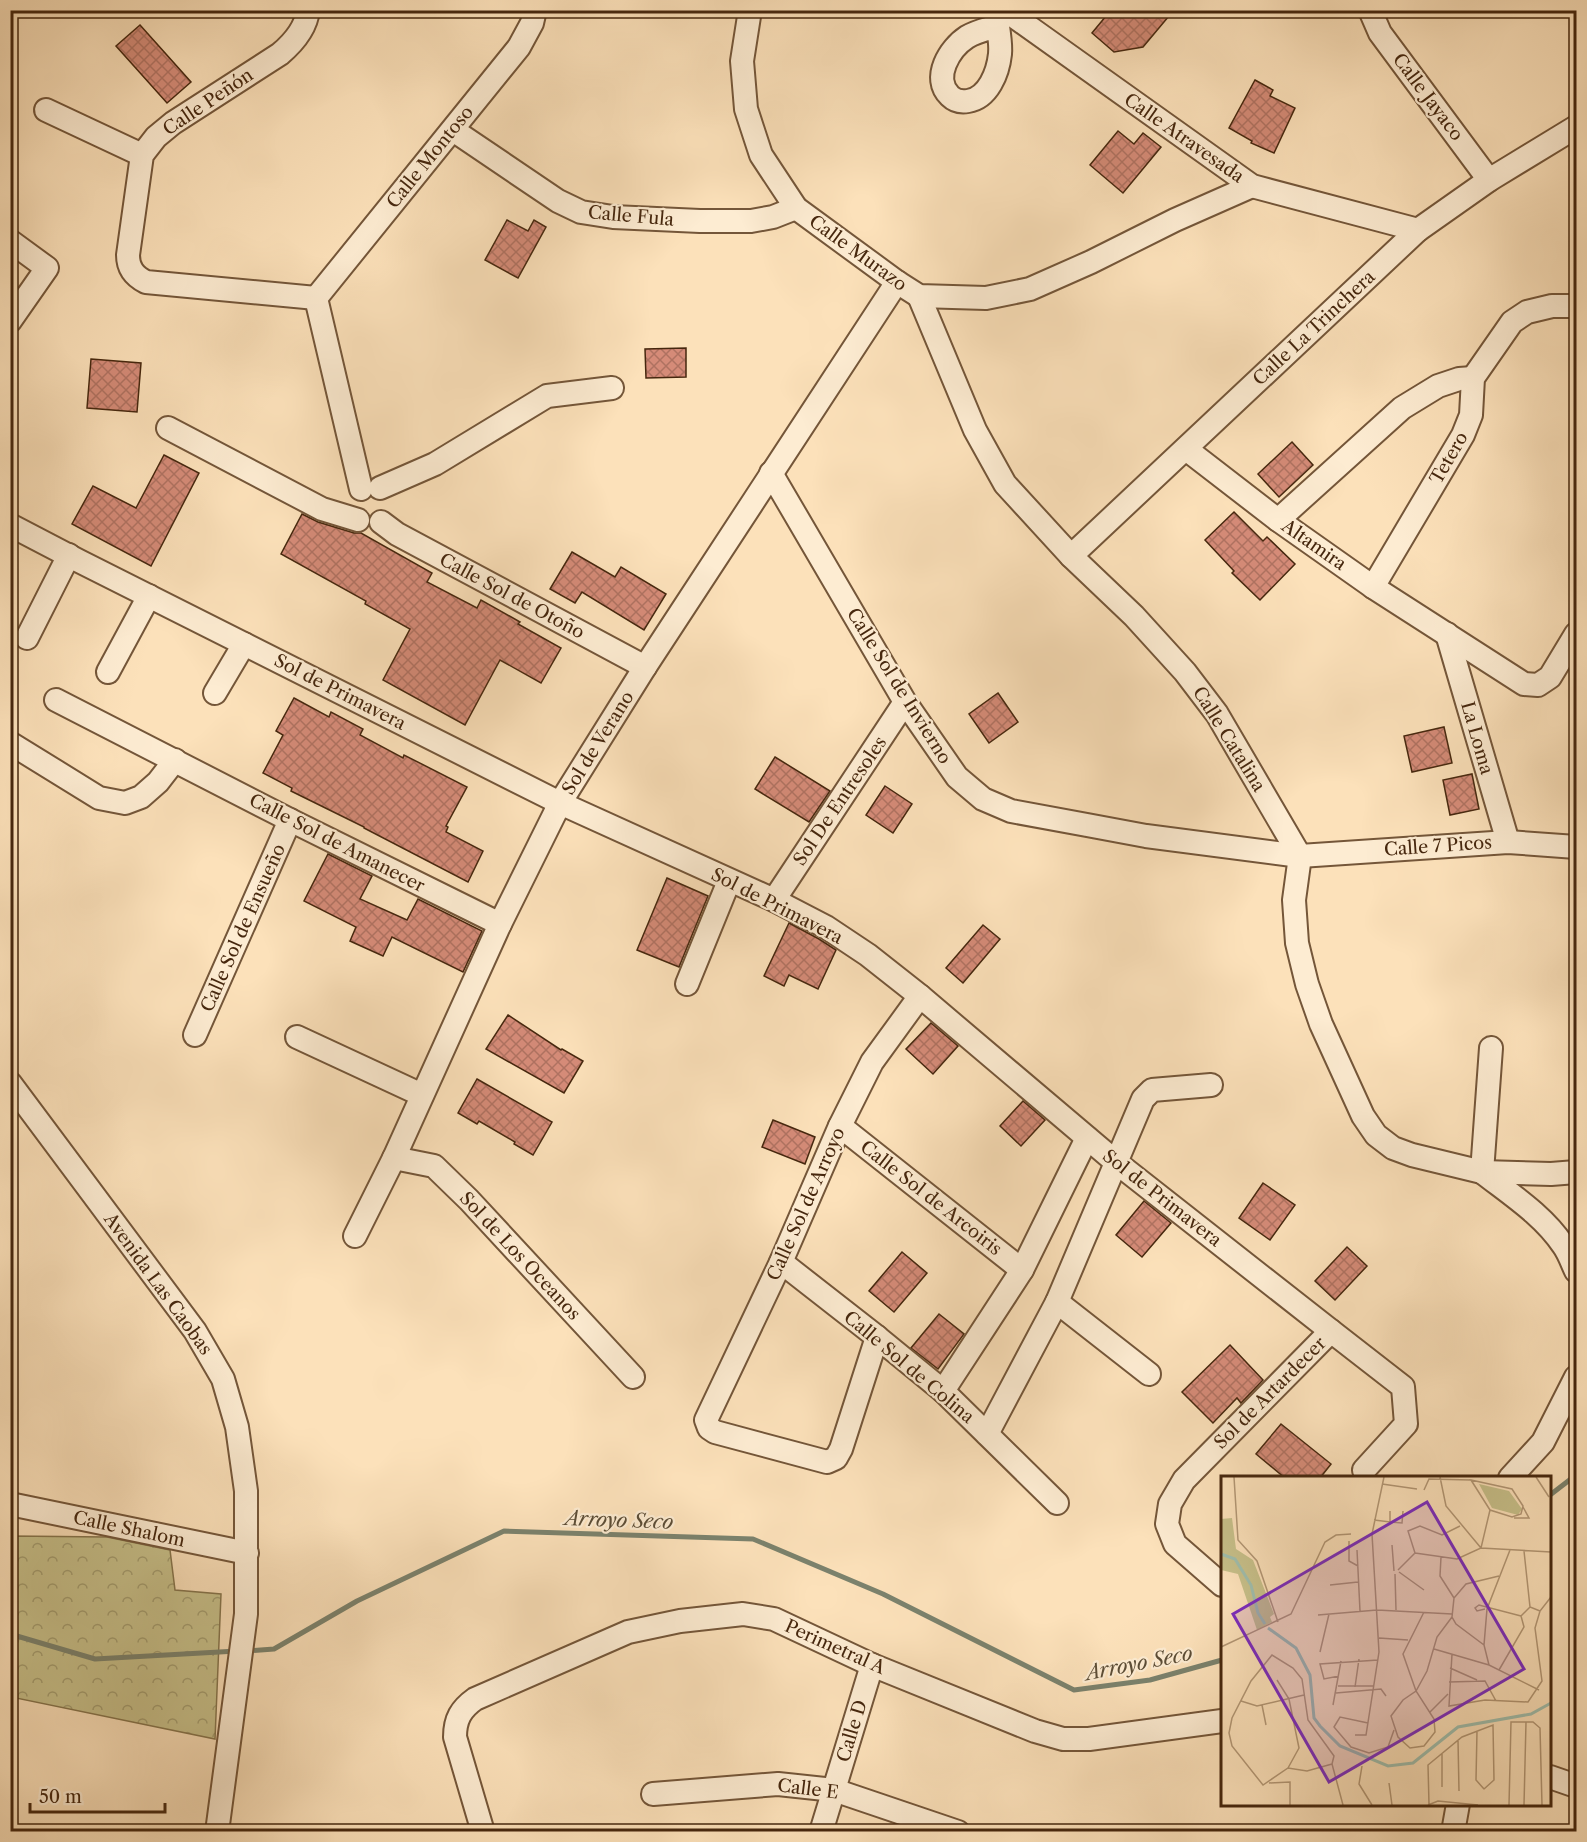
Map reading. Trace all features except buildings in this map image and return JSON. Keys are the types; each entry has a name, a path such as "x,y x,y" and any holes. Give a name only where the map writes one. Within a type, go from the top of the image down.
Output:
{"street":[{"name":"Calle Peñón","path":"142,155 156,137 173,123 292,44 302,30 308,10"},
{"name":"Calle Montoso","path":"316,298 519,47 532,23 535,10"},
{"name":"Calle Murazo","path":"750,10 742,61 746,109 761,154 796,208 919,296 986,298 1030,289 1252,186"},
{"name":"Calle Jayaco","path":"1370,10 1380,33 1489,180"},
{"name":"Calle Atravesada","path":"1005,15 1252,186 1418,230"},
{"path":"46,110 142,155 128,255 130,269 134,274 146,282 316,298 378,500"},
{"name":"Calle La Trinchera","path":"1071,556 1418,230 1489,180 1576,127"},
{"name":"Calle Fula","path":"453,130 558,201 580,212 613,217 700,221 751,220 773,217 796,208"},
{"path":"10,241 47,268 10,321"},
{"name":"Sol de Verano","path":"355,1236 394,1158 500,924 560,802 645,667 897,282"},
{"name":"Calle Catalina","path":"919,296 975,429 1005,484 1071,556 1134,616 1202,693 1217,714 1300,856"},
{"path":"1278,520 1402,408 1438,386 1459,379 1473,378 1512,322 1527,312 1551,306 1576,306"},
{"name":"Tetero","path":"1373,587 1468,425 1471,415 1473,378"},
{"path":"168,428 322,509 368,525 378,500 547,396 612,388"},
{"name":"Altamira","path":"1186,449 1278,520 1373,587 1524,684 1538,685 1550,677 1576,634"},
{"name":"Calle Sol de Invierno","path":"771,474 905,702 957,777 983,799 1011,812 1146,836 1300,856"},
{"path":"358,520 351,504 356,493 378,500"},
{"name":"Calle Sol de Otoño","path":"378,500 397,534 645,667"},
{"name":"Sol de Primavera","path":"10,525 560,802 774,900 826,927 868,955 920,996 1117,1163 1403,1387 1406,1424 1364,1470"},
{"path":"27,638 69,555"},
{"path":"108,672 149,596"},
{"name":"La Loma","path":"1447,634 1508,842"},
{"path":"215,693 244,644"},
{"name":"Calle Sol de Amanecer","path":"56,700 500,924"},
{"name":"Sol De Entresoles","path":"774,900 905,702"},
{"path":"10,743 99,798 125,803 141,797 158,782 175,760"},
{"name":"Calle Sol de Ensueño","path":"195,1035 291,820"},
{"name":"Calle 7 Picos","path":"1300,856 1508,842 1576,847"},
{"path":"1300,856 1294,900 1297,943 1307,984 1321,1024 1363,1116 1376,1135 1393,1148 1412,1155 1482,1172 1551,1174 1576,1172"},
{"path":"687,984 729,881"},
{"name":"Calle Sol de Arroyo","path":"878,1337 836,1458 827,1462 715,1432 709,1428 706,1420 781,1262 840,1126 872,1062 920,996"},
{"path":"297,1036 422,1095"},
{"path":"1482,1172 1491,1048"},
{"name":"Avenida Las Caobas","path":"10,1083 195,1331 223,1379 237,1427 246,1491 246,1614 217,1832"},
{"path":"987,1434 1057,1302 1146,1094 1152,1090 1211,1085"},
{"name":"Calle Sol de Arcoiris","path":"840,1126 1022,1270"},
{"path":"943,1391 1022,1270 1087,1138"},
{"name":"Sol de Los Oceanos","path":"394,1158 434,1166 469,1200 633,1377"},
{"path":"1482,1172 1543,1222 1564,1246 1576,1271"},
{"name":"Calle Sol de Colina","path":"781,1262 943,1391 1057,1503"},
{"path":"1057,1302 1149,1374"},
{"name":"Sol de Artardecer","path":"1221,1584 1175,1545 1167,1524 1170,1504 1184,1480 1331,1331"},
{"path":"1512,1476 1543,1442 1576,1377"},
{"name":"Calle Shalom","path":"10,1504 247,1553"},
{"name":"Perimetral A","path":"483,1832 455,1737 458,1716 465,1706 475,1699 628,1632 680,1621 743,1614 774,1619 872,1665 1035,1731 1062,1739 1089,1739 1221,1721"},
{"name":"Calle D","path":"821,1832 872,1665"},
{"path":"1551,1777 1576,1786"},
{"name":"Calle E","path":"653,1794 778,1784 834,1790 958,1832"},
{"path":"1453,1832 1458,1806"}],"green space":[{"path":"11,1536 107,1537 170,1550 175,1590 221,1594 215,1739 11,1697"}],"waterway":[{"name":"Arroyo Seco","path":"1551,1494 1576,1475"},
{"name":"Arroyo Seco","path":"246,1651 274,1649 357,1601 504,1531 753,1539 883,1594 1074,1690 1150,1680 1221,1660"},
{"name":"Arroyo Seco","path":"10,1634 95,1659 237,1651"}]}
